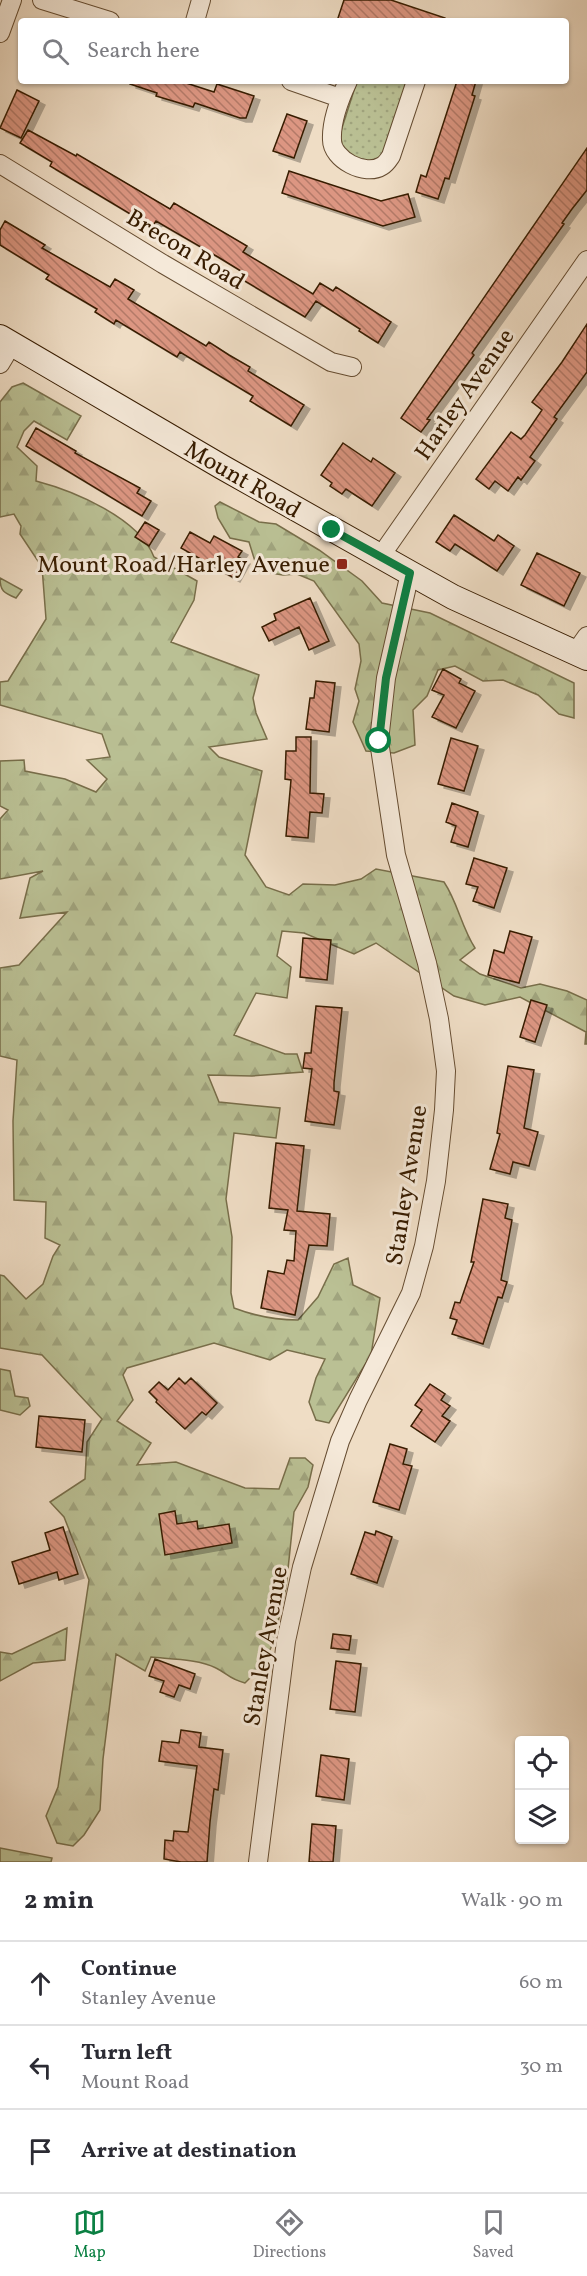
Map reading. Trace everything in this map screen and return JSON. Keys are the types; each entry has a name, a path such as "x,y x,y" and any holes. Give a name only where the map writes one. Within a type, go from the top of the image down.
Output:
{"main road":[{"name":"Mount Road","path":"4,349 222,467 453,597 583,649"}],"street":[{"path":"0,33 12,0"},
{"path":"42,0 100,18"},
{"path":"196,18 201,0"},
{"path":"300,84 340,98"},
{"path":"347,84 340,98 332,140 334,149 343,161 373,170 383,166 391,156 415,84"},
{"name":"Brecon Road","path":"0,164 163,264 331,362 352,367"},
{"name":"Harley Avenue","path":"380,557 587,260"},
{"name":"Stanley Avenue","path":"258,1862 286,1641 302,1568 340,1441 411,1293 426,1235 444,1110 446,1071 439,1019 427,963 396,855 379,741 386,678 410,573"}],"green space":[{"path":"356,84 408,84 387,153 378,163 366,163 339,148 340,134"},
{"path":"23,383 81,416 67,440 34,421 24,431 17,447 37,466 36,481 104,508 135,530 154,557 197,581 194,600 171,642 259,675 253,698 256,713 267,739 209,747 219,757 262,771 245,855 266,887 289,895 303,884 335,885 361,879 376,869 444,882 475,948 460,960 480,974 521,988 540,984 567,991 587,1000 587,1044 585,1044 586,1032 520,997 485,1005 454,996 376,943 354,954 304,933 282,931 277,956 291,967 287,998 256,993 234,1035 285,1054 297,1054 303,1072 252,1076 208,1075 219,1102 280,1108 276,1138 234,1133 226,1199 232,1237 231,1293 234,1308 266,1317 298,1320 318,1297 334,1264 348,1258 353,1285 380,1298 371,1355 329,1423 316,1420 309,1402 316,1378 325,1359 287,1350 270,1360 214,1343 127,1368 123,1375 133,1400 117,1421 151,1443 137,1465 176,1462 245,1488 279,1489 290,1458 305,1458 313,1465 308,1487 294,1512 286,1588 273,1643 263,1665 245,1683 209,1665 184,1660 151,1657 145,1671 116,1654 103,1759 100,1810 84,1835 73,1846 57,1843 46,1816 58,1787 89,1580 64,1517 50,1502 85,1479 87,1442 102,1419 42,1355 0,1348 0,1275 4,1276 26,1299 43,1284 53,1256 60,1245 45,1238 46,1202 14,1200 13,1121 17,1060 0,1056 0,968 19,965 67,912 20,918 30,878 43,871 0,879 0,819 8,810 0,806 0,761 24,760 25,771 65,779 96,792 107,779 87,760 110,757 102,734 0,705 0,682 8,681 46,619 42,567 20,534 21,526 14,514 0,517 0,402 12,387"},
{"path":"220,502 259,522 276,524 319,550 362,581 382,603 430,613 574,683 574,718 559,714 538,695 503,680 483,681 455,666 438,670 427,696 413,710 415,745 394,753 366,751 353,722 359,701 355,689 361,661 359,644 314,581 297,574 283,575 258,571 249,542 230,538 218,518 215,506"},
{"path":"0,578 22,590 16,598 3,591"},
{"path":"0,1369 10,1371 15,1396 28,1398 30,1406 20,1415 0,1410"},
{"path":"67,1628 65,1660 33,1663 0,1681 0,1652 12,1654"},
{"path":"0,1848 52,1858 51,1862 0,1862"}],"building":[{"path":"344,0 391,0 445,18 338,18"},
{"path":"130,84 189,84 214,92 217,84 254,96 246,118 240,118 195,103 193,107 156,96 157,93"},
{"path":"456,84 475,84 472,95 475,96 449,179 445,178 438,199 416,192 421,175 426,177"},
{"path":"17,90 39,101 21,138 0,128"},
{"path":"287,114 307,121 294,158 273,151"},
{"path":"28,130 76,156 77,154 170,209 174,203 247,246 243,252 313,294 320,283 333,291 336,287 391,322 378,343 316,301 305,317 238,277 241,271 218,257 156,221 152,227 50,166 52,162 20,143"},
{"path":"587,148 587,190 472,353 474,355 427,419 430,420 421,432 401,418"},
{"path":"289,171 381,201 408,194 415,217 383,226 282,193"},
{"path":"5,221 45,245 42,248 110,287 115,279 134,290 128,299 206,346 209,342 250,367 248,371 304,405 291,426 250,401 253,396 180,352 177,357 116,320 114,324 95,312 97,309 46,279 49,275 0,245 0,230"},
{"path":"587,324 587,372 554,417 557,419 530,457 535,461 521,480 518,477 508,491 495,481 489,489 476,479 511,432 521,439 525,435 542,410 532,402"},
{"path":"36,428 76,451 75,453 140,488 137,493 151,501 142,516 26,446"},
{"path":"343,443 371,462 373,458 395,473 372,506 346,489 342,494 330,486 332,483 321,475"},
{"path":"454,515 494,541 498,535 514,546 497,571 455,544 450,551 436,542"},
{"path":"145,522 159,530 149,546 135,537"},
{"path":"190,532 210,543 214,536 242,551 238,557 244,560 234,578 181,548"},
{"path":"537,553 580,573 564,606 521,585"},
{"path":"310,598 329,641 309,650 299,627 269,641 262,627 276,620 274,614"},
{"path":"443,669 461,679 459,683 475,691 456,728 432,717 444,695 432,690"},
{"path":"316,681 335,683 329,732 306,729 310,698 314,698"},
{"path":"296,737 311,737 310,793 324,794 322,813 310,812 308,838 286,836 291,780 285,779 286,751 296,751"},
{"path":"451,738 478,746 464,791 438,784"},
{"path":"452,803 478,812 468,847 451,842 456,826 446,822"},
{"path":"474,858 507,868 494,908 473,901 478,887 466,884"},
{"path":"510,931 532,937 519,983 488,975 494,950 504,953"},
{"path":"303,938 331,940 327,980 300,977"},
{"path":"531,1000 547,1005 535,1042 520,1037"},
{"path":"316,1006 342,1008 334,1083 334,1091 339,1092 334,1125 305,1121 312,1069 303,1068 305,1053 311,1053"},
{"path":"508,1066 534,1070 524,1128 538,1132 529,1166 513,1162 510,1174 490,1169 500,1134 497,1133"},
{"path":"276,1143 304,1146 297,1211 330,1214 327,1246 309,1245 295,1315 261,1308 268,1271 284,1274 287,1260 294,1261 296,1231 284,1230 288,1210 269,1208"},
{"path":"483,1199 508,1204 505,1218 512,1220 501,1280 507,1282 502,1298 498,1297 483,1344 452,1334 457,1320 450,1318 455,1302 460,1303 474,1262 471,1262"},
{"path":"179,1378 185,1384 191,1378 217,1403 206,1415 202,1412 185,1429 156,1402 157,1400 149,1392 159,1382 168,1390"},
{"path":"430,1384 445,1394 441,1400 450,1406 442,1416 450,1421 435,1442 411,1426 422,1410 415,1405"},
{"path":"39,1416 85,1420 82,1452 36,1447"},
{"path":"390,1444 407,1449 403,1464 412,1466 399,1510 373,1502"},
{"path":"175,1511 177,1524 197,1521 198,1529 229,1524 232,1543 165,1555 159,1514"},
{"path":"63,1527 78,1574 59,1580 57,1572 19,1584 12,1562 50,1550 45,1533"},
{"path":"376,1531 392,1537 377,1583 351,1574 365,1532 375,1535"},
{"path":"333,1634 351,1636 349,1650 331,1648"},
{"path":"155,1659 195,1674 190,1689 179,1685 174,1697 160,1692 164,1681 149,1676"},
{"path":"336,1661 361,1664 355,1712 330,1709"},
{"path":"181,1730 201,1733 199,1747 223,1750 218,1790 214,1789 207,1862 181,1862 164,1859 165,1840 173,1841 174,1831 188,1832 197,1766 159,1761 162,1741 179,1743"},
{"path":"321,1755 349,1759 344,1800 316,1796"},
{"path":"312,1824 336,1826 333,1862 309,1862"}],"place":[{"name":"Mount Road/Harley Avenue","path":"342,564"}],"route":[{"path":"332,530 410,573 386,678 379,741"}]}
